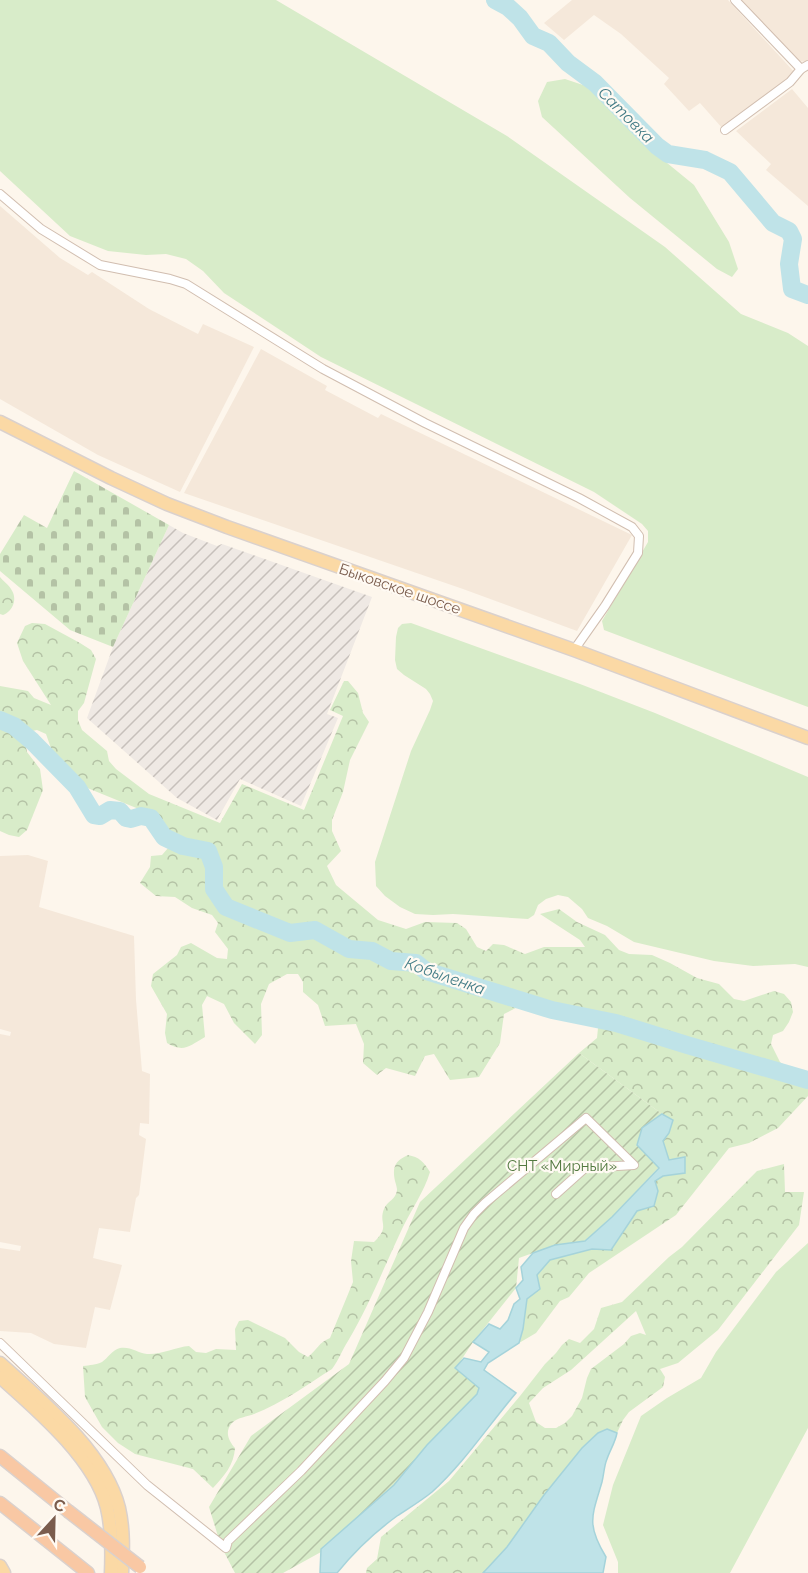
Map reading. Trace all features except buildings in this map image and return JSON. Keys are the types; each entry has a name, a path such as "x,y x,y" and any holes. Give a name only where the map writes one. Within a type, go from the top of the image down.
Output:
{"highway":[{"path":"0,1456 144,1570"},
{"path":"0,1503 88,1573"}],"main road":[{"name":"Быковское шоссе","path":"0,422 167,504 334,566 574,650 808,738"},
{"path":"0,1363 44,1402 85,1446 109,1482 118,1508 123,1536 123,1573"},
{"path":"0,1377 36,1410 78,1454 99,1485 107,1508 112,1537 111,1573"},
{"path":"0,1566 4,1573"}],"street":[{"path":"725,130 790,82 804,67 735,0"},
{"path":"0,194 41,229 100,265 186,284 322,369 632,527 639,536 638,553 574,650"},
{"path":"0,1343 147,1485 226,1548 228,1541 301,1471 386,1381 404,1358 428,1312 464,1228 485,1203 586,1118 634,1165 585,1168 556,1194"}],"shaded area":[{"path":"572,0 728,0 797,75 723,129 700,103 689,111 664,84 669,78 621,34 594,15 564,40 544,23"},
{"path":"741,0 808,0 808,62 797,61"},
{"path":"792,89 808,108 808,206 766,170 771,164 736,131"},
{"path":"0,206 60,258 88,275 92,272 149,309 198,334 203,324 254,347 180,492 98,455 0,399"},
{"path":"261,349 327,386 325,390 378,418 381,414 632,535 577,631 463,589 184,493"},
{"path":"169,525 217,546 222,544 372,597 327,714 338,718 301,806 240,779 217,820 177,798 87,718 113,647"},
{"path":"28,855 48,861 39,907 134,936 142,1071 150,1074 149,1124 140,1123 139,1135 146,1139 139,1195 136,1198 130,1232 99,1228 93,1258 122,1265 110,1310 95,1307 86,1348 54,1344 31,1333 0,1331 0,1248 20,1251 21,1246 0,1242 0,1034 10,1036 11,1032 0,1029 0,856"}],"green space":[{"path":"0,0 276,0 507,136 665,247 741,314 788,333 808,346 808,707 604,630 602,621 648,542 648,531 642,524 594,492 321,357 224,293 203,271 186,259 166,254 146,255 108,251 70,236 0,171"},
{"path":"565,79 592,88 661,158 694,185 729,242 738,269 732,277 717,269 630,198 542,117 538,101 547,82"},
{"path":"74,471 169,525 113,647 70,630 0,571 0,554 24,515 47,528"},
{"path":"0,577 10,588 14,597 12,608 3,615 0,614"},
{"path":"32,623 45,624 91,650 96,659 84,703 78,711 78,720 82,730 107,751 109,761 116,769 149,794 220,823 242,784 304,810 343,716 330,710 344,681 348,681 358,693 363,713 369,722 350,760 343,792 332,820 332,831 341,851 327,866 336,885 378,920 406,929 425,922 457,923 466,929 477,947 486,951 493,944 504,945 525,954 544,947 585,947 580,940 540,914 559,909 577,922 605,935 619,950 629,954 652,955 697,978 719,984 734,999 744,1001 774,991 784,994 791,1002 793,1012 783,1031 773,1035 771,1044 780,1062 808,1083 808,1096 778,1128 749,1143 729,1148 676,1215 589,1273 569,1297 560,1301 536,1333 519,1343 527,1299 540,1289 536,1275 550,1260 592,1249 611,1250 655,1181 663,1176 684,1173 669,1161 663,1141 669,1133 673,1120 579,1053 597,1038 598,1028 589,1012 531,1000 504,1014 500,1043 479,1077 450,1080 434,1054 425,1056 415,1076 386,1068 377,1075 363,1063 364,1044 356,1024 325,1026 318,1005 303,992 303,982 298,974 287,974 269,984 261,1004 262,1035 255,1044 234,1023 224,1004 207,996 202,1005 205,1037 182,1048 167,1043 165,1033 167,1014 151,986 153,974 177,955 181,947 191,943 217,958 227,959 228,949 215,932 218,923 212,915 192,908 175,897 156,896 140,883 150,867 151,856 162,855 175,840 156,816 80,785 53,754 46,734 37,730 27,732 25,742 27,752 40,769 43,790 27,830 19,837 0,831 0,686 28,691 34,698 51,705 23,661 17,643 25,626"},
{"path":"411,623 655,713 808,777 808,967 795,964 753,966 714,961 634,942 588,918 582,909 568,897 558,895 538,905 534,915 528,919 415,914 385,896 376,886 375,862 411,751 433,701 426,689 397,669 395,660 398,628 402,624"},
{"name":"СНТ «Мирный»","path":"579,1053 662,1114 642,1128 659,1167 612,1217 585,1241 555,1245 519,1258 516,1288 473,1342 456,1368 479,1388 477,1394 427,1445 394,1485 321,1552 283,1573 235,1573 221,1546 209,1507 251,1436 349,1364 420,1202"},
{"path":"408,1155 421,1160 430,1172 363,1314 337,1362 332,1369 284,1399 232,1423 228,1433 235,1448 233,1460 225,1475 213,1488 193,1469 135,1454 118,1443 102,1427 85,1397 83,1366 102,1362 117,1349 127,1348 147,1354 189,1346 196,1352 206,1353 216,1349 236,1350 235,1329 239,1321 248,1320 285,1338 299,1352 308,1357 320,1344 330,1338 353,1282 351,1261 354,1241 374,1242 379,1237 383,1228 384,1209 397,1190 394,1168 397,1162"},
{"path":"784,1164 785,1192 804,1192 799,1225 718,1330 678,1363 660,1369 665,1377 663,1387 629,1412 617,1433 607,1429 582,1448 544,1495 507,1547 483,1573 366,1573 367,1568 377,1559 381,1537 449,1481 562,1345 569,1339 580,1343 594,1329 601,1308 622,1302 682,1247 757,1171","holes":["636,1311 646,1335 640,1333 631,1336 591,1369 582,1398 572,1416 565,1423 556,1428 545,1428 536,1422 529,1403 543,1388 571,1370"]},
{"path":"808,1243 808,1428 730,1573 618,1573 618,1562 603,1525 613,1485 641,1416 701,1378 716,1352 776,1272"}],"water":[{"path":"662,1114 673,1120 669,1133 663,1141 669,1160 685,1157 685,1173 663,1176 655,1181 658,1191 654,1206 637,1211 611,1250 592,1249 550,1260 537,1275 540,1289 527,1299 519,1343 488,1363 484,1370 516,1393 444,1481 381,1529 337,1573 320,1573 321,1549 394,1485 427,1445 477,1394 479,1388 455,1368 464,1358 481,1362 489,1352 473,1342 489,1324 500,1329 508,1320 514,1304 520,1299 516,1288 523,1280 521,1267 533,1253 555,1245 585,1241 612,1217 659,1168 637,1145 642,1128"},
{"path":"607,1429 617,1433 605,1464 593,1520 593,1528 606,1557 603,1573 483,1573 507,1547 544,1495 582,1448 598,1433"}],"waterway":[{"name":"Сатовка","path":"495,0 508,7 520,18 533,36 549,43 568,63 595,83 657,146 668,154 705,160 730,172 773,223 789,231 793,239 789,264 792,289 808,295"},
{"name":"Кобыленка","path":"0,720 14,726 32,741 77,787 94,815 100,816 110,810 120,811 126,818 131,819 141,816 151,818 164,837 183,846 208,851 214,867 214,889 226,907 290,933 315,930 349,949 372,951 391,961 416,963 426,971 552,1010 616,1023 808,1080"}]}
